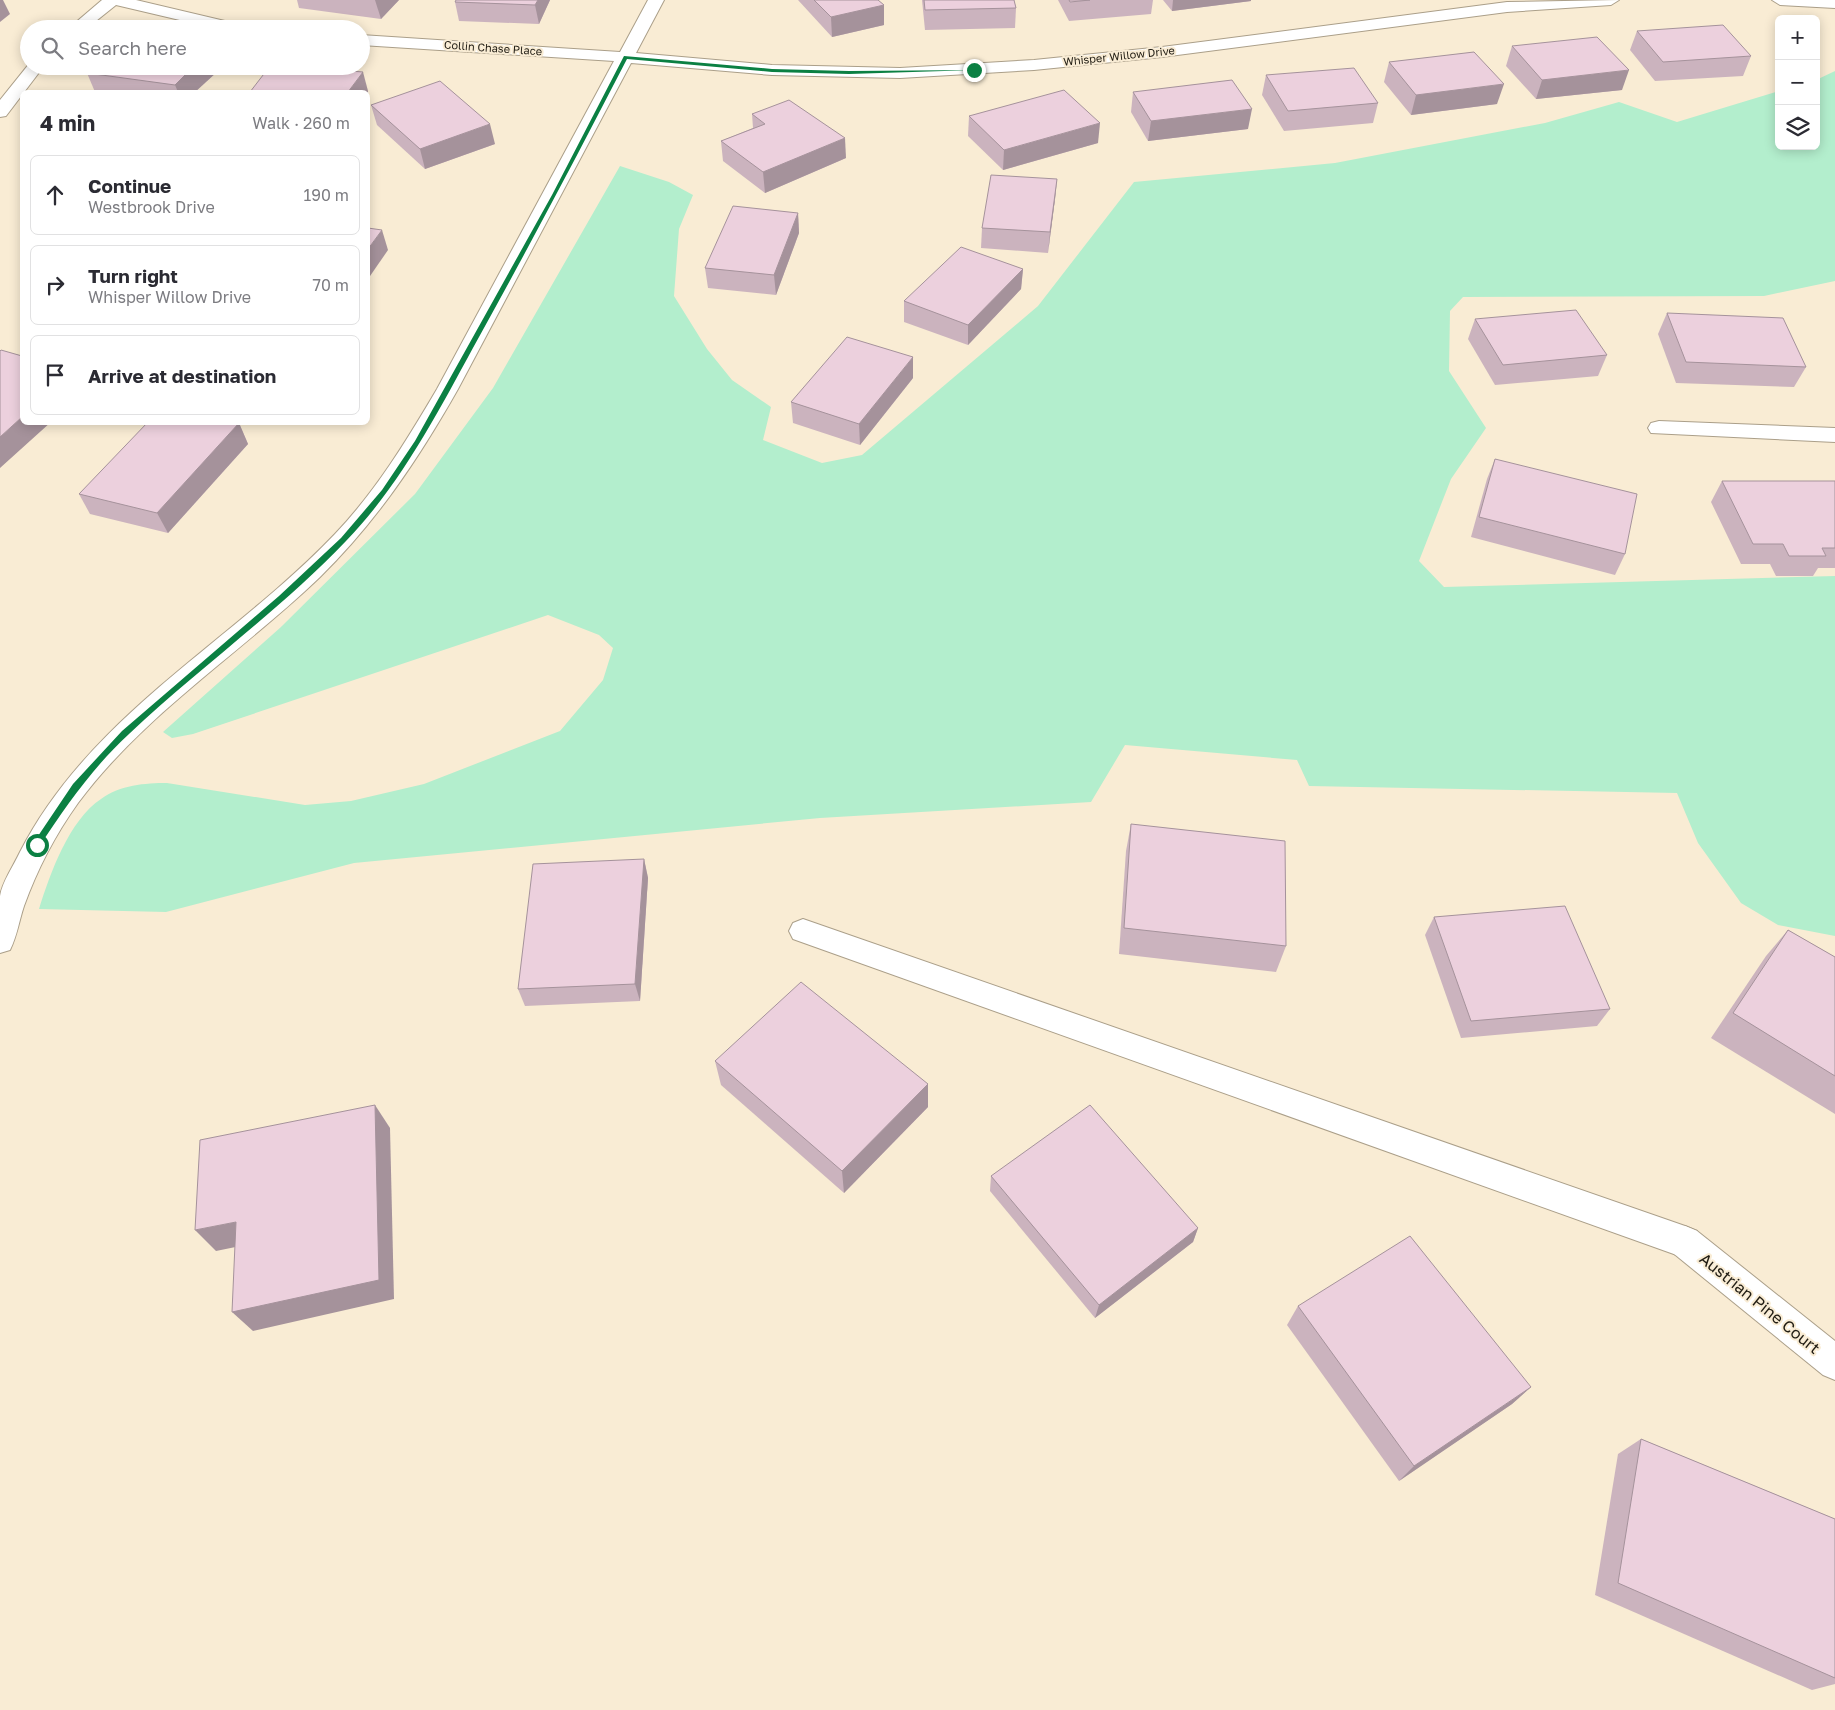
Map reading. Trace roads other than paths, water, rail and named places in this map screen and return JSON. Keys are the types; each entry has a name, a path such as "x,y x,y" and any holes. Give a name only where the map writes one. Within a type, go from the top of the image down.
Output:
{"street":[{"path":"88,20 114,0 201,20"},
{"path":"0,941 11,900 37,845 75,786 125,733 281,597 343,540 384,491 423,433 554,195 656,0"},
{"name":"Whisper Willow Drive","path":"625,57 791,71 900,73 974,70 1162,52 1507,7 1611,0"},
{"path":"1780,0 1835,4"},
{"name":"Collin Chase Place","path":"370,41 625,57"},
{"path":"0,112 29,75"},
{"path":"1659,428 1835,435"},
{"name":"Austrian Pine Court","path":"803,931 1685,1242 1835,1363"}]}
